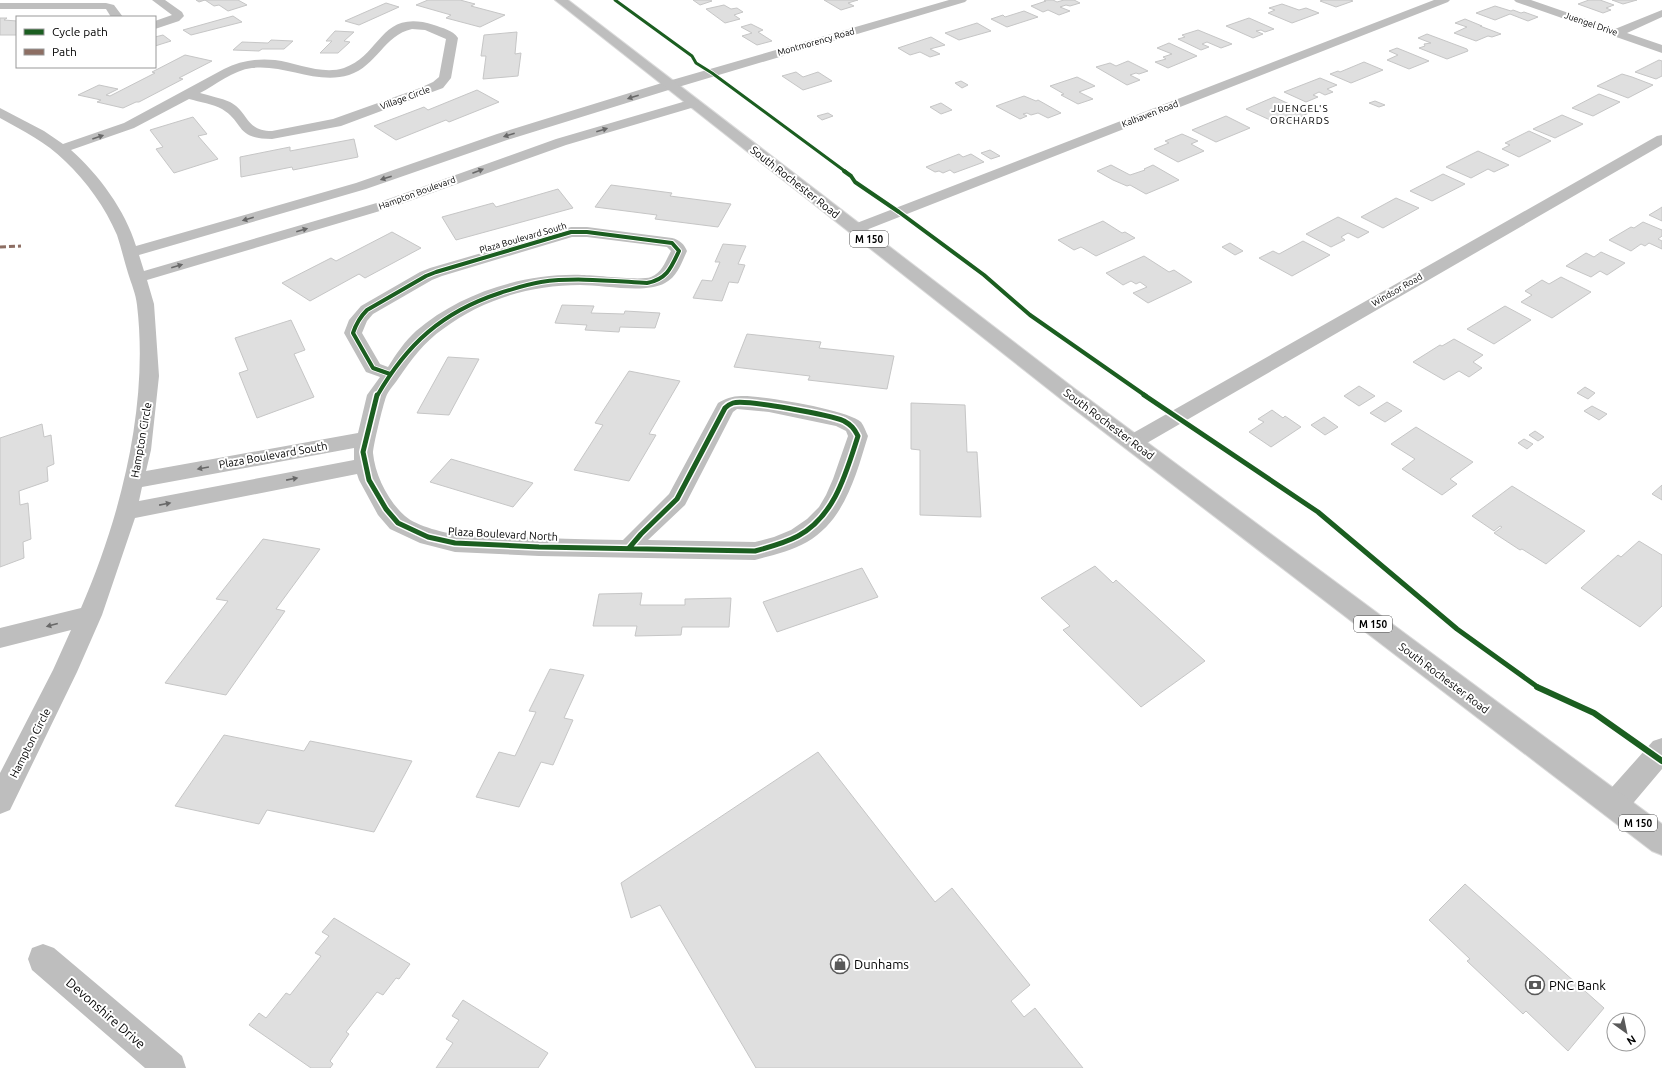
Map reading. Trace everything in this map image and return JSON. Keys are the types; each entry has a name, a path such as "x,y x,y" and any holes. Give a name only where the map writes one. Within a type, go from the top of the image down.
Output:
{"street":[{"path":"156,25 175,19 178,16 178,14 158,0"},
{"name":"South Rochester Road","path":"561,0 855,229 1133,442 1662,842"},
{"name":"Montmorency Road","path":"670,85 961,0"},
{"name":"Kalhaven Road","path":"855,229 1444,0"},
{"name":"Juengel Drive","path":"1520,0 1662,49"},
{"path":"0,6 100,5 110,7 116,16"},
{"path":"1616,33 1662,14"},
{"name":"Village Circle","path":"56,145 129,126 150,114 188,94 232,71 252,64 263,63 325,74 346,72 363,63 392,32 404,26 420,26 442,32 452,38 445,78 438,85 425,91 327,125 272,135 256,134 250,132 225,105 188,94"},
{"path":"132,252 361,186 502,137 670,85"},
{"name":"Hampton Boulevard","path":"140,277 378,208 561,142 693,103"},
{"name":"Hampton Circle","path":"0,112 56,145 100,192 119,222 132,252 140,277 149,325 150,392 135,480 126,512 90,615 45,715 0,801"},
{"name":"Windsor Road","path":"1133,442 1662,139"},
{"name":"Plaza Boulevard South","path":"135,480 365,439 376,395 390,374 422,336 455,312 476,301 506,290 541,282 580,280 647,283 657,282 664,278 679,251 672,243 586,232 572,232 426,276 367,310 356,322 353,333 373,368 390,374"},
{"name":"Plaza Boulevard North","path":"365,439 363,452 369,480 386,509 398,523 428,537 455,543 539,547 755,551 785,543 800,536 820,520 829,510 834,502 849,465 858,436 854,427 842,420 756,404 741,402 733,403 725,408 677,499 641,534 629,548"},
{"path":"126,512 365,465"},
{"path":"0,638 90,615"},
{"path":"1614,805 1662,750"},
{"name":"Devonshire Drive","path":"43,959 170,1068"}],"building":[{"path":"205,0 238,0 247,5 228,11 219,5 214,6"},
{"path":"428,0 460,0 475,4 471,6 505,15 480,27 446,18 451,15 416,5"},
{"path":"693,0 710,0 712,1 700,5"},
{"path":"824,0 858,0 848,3 854,6 841,10"},
{"path":"1046,0 1053,0 1057,2 1074,0 1080,3 1060,7 1070,11 1059,15 1048,10 1043,12 1031,6"},
{"path":"1589,0 1600,0 1614,5 1606,8 1611,10 1603,13 1578,4"},
{"path":"1612,0 1637,0 1623,4"},
{"path":"1320,1 1353,1 1336,7"},
{"path":"386,3 399,7 359,25 345,21"},
{"path":"1282,4 1299,10 1306,8 1319,13 1292,23 1268,13 1275,10 1269,8"},
{"path":"724,5 731,9 737,8 743,12 734,15 740,19 725,23 706,9"},
{"path":"1495,6 1511,11 1513,10 1521,13 1524,12 1538,17 1528,21 1510,14 1495,20 1476,13"},
{"path":"1024,11 1038,17 1007,27 991,19 1003,15 1005,17"},
{"path":"233,16 242,22 191,35 183,30"},
{"path":"0,18 7,18 4,20 16,21 16,35 0,35"},
{"path":"1249,18 1274,29 1265,32 1261,30 1256,31 1263,34 1253,38 1226,26"},
{"path":"1465,19 1501,34 1492,37 1488,36 1476,41 1454,33 1467,27 1455,23"},
{"path":"977,23 991,31 959,40 945,33"},
{"path":"751,24 763,30 758,32 772,41 757,45 742,36 752,33 741,27"},
{"path":"1198,30 1232,44 1221,48 1207,42 1202,44 1209,47 1201,50 1178,39 1185,37 1182,35"},
{"path":"335,31 354,32 344,41 350,42 338,53 320,53 332,41 326,41"},
{"path":"517,32 515,54 521,53 518,76 483,79 486,56 481,56 484,35"},
{"path":"1427,34 1467,49 1468,51 1447,59 1419,48 1425,46 1424,44 1431,43 1418,38"},
{"path":"163,35 171,41 156,46 156,37"},
{"path":"931,37 945,45 930,49 940,54 930,57 920,52 910,55 898,48"},
{"path":"271,40 293,41 284,49 262,49 259,51 233,50 242,42 268,43"},
{"path":"1169,43 1197,56 1168,68 1155,62 1166,59 1163,57 1172,54 1157,48"},
{"path":"1397,48 1429,61 1409,69 1387,60 1398,55 1389,51"},
{"path":"185,55 212,61 179,78 183,79 139,102 123,108 97,102 101,100 78,95 99,85 118,89 106,95 110,96 155,73 152,72"},
{"path":"1659,60 1662,61 1662,76 1656,79 1635,72"},
{"path":"1128,61 1148,71 1130,75 1140,80 1127,85 1096,67 1110,63 1116,66"},
{"path":"1364,62 1383,70 1351,83 1330,74 1338,71 1340,72"},
{"path":"796,72 803,77 818,72 832,81 803,90 782,76"},
{"path":"1622,74 1653,85 1628,98 1597,86"},
{"path":"1077,77 1095,86 1079,92 1093,99 1078,104 1061,95 1064,94 1050,86"},
{"path":"1320,78 1337,85 1327,89 1333,92 1325,95 1319,92 1313,95 1318,97 1306,102 1284,92"},
{"path":"961,81 968,85 962,88 955,83"},
{"path":"477,90 499,102 449,122 446,120 396,140 374,126 424,107 428,110"},
{"path":"1599,94 1620,102 1593,116 1572,108"},
{"path":"1024,96 1036,101 1038,100 1061,113 1048,118 1038,113 1031,115 1027,113 1023,114 1027,116 1020,119 996,106"},
{"path":"1274,97 1309,113 1281,125 1246,109"},
{"path":"1375,101 1385,105 1379,107 1369,103"},
{"path":"941,103 952,110 941,114 930,107"},
{"path":"828,113 833,116 822,120 817,116"},
{"path":"1562,115 1583,124 1555,138 1533,129"},
{"path":"1226,116 1250,128 1216,142 1192,130"},
{"path":"193,117 207,134 198,136 218,159 174,173 156,149 163,147 150,130"},
{"path":"1529,131 1551,141 1519,157 1502,149 1510,145 1505,143"},
{"path":"1182,134 1198,141 1191,144 1204,151 1178,162 1154,149 1169,143 1165,141"},
{"path":"354,139 358,157 293,170 292,167 241,177 240,157 290,147 290,151"},
{"path":"990,150 1000,156 991,159 981,153"},
{"path":"1478,151 1509,165 1494,172 1488,169 1471,178 1446,167"},
{"path":"959,154 963,157 971,154 984,162 954,173 950,170 943,173 939,171 935,172 926,167"},
{"path":"1111,165 1130,175 1145,170 1144,169 1153,165 1179,180 1146,194 1130,185 1127,186 1113,180 1097,171"},
{"path":"1443,174 1465,184 1432,201 1410,191"},
{"path":"611,185 672,193 670,196 731,204 718,227 655,219 657,215 595,207"},
{"path":"558,189 573,208 456,240 442,217 493,203 496,207"},
{"path":"1396,198 1419,208 1383,228 1361,217"},
{"path":"1662,207 1662,221 1649,215 1659,209"},
{"path":"1338,217 1369,232 1358,238 1348,233 1341,237 1345,240 1331,247 1306,234"},
{"path":"1103,221 1122,233 1125,232 1135,238 1096,256 1081,247 1074,250 1058,240"},
{"path":"1643,222 1662,230 1662,236 1658,239 1662,241 1662,249 1649,243 1645,246 1641,244 1631,251 1609,240 1631,227 1634,228"},
{"path":"392,232 421,248 365,278 359,274 310,301 282,283 331,258 336,261"},
{"path":"1303,241 1330,255 1292,276 1259,258 1273,251 1279,254"},
{"path":"1230,243 1243,251 1235,255 1222,247"},
{"path":"723,244 746,246 738,264 745,265 738,283 729,282 722,301 693,298 702,280 712,281 720,262 715,262"},
{"path":"1601,252 1625,263 1607,275 1600,271 1591,277 1566,266 1586,253 1594,257"},
{"path":"1144,256 1169,272 1174,270 1192,282 1148,303 1133,293 1147,287 1140,282 1136,284 1131,281 1123,285 1106,273"},
{"path":"1561,277 1591,292 1552,318 1521,302 1532,295 1525,291 1542,280 1549,284"},
{"path":"562,305 594,306 591,313 624,314 625,311 660,313 655,328 620,327 619,332 585,330 587,325 555,323"},
{"path":"1505,306 1531,320 1494,344 1467,329"},
{"path":"291,320 305,350 294,354 314,397 257,418 239,373 248,370 235,338"},
{"path":"747,334 821,342 819,348 894,356 887,389 808,380 810,376 734,367"},
{"path":"1454,339 1483,355 1473,362 1482,368 1469,377 1459,371 1444,380 1413,362 1440,345 1442,346"},
{"path":"448,357 479,359 449,415 417,413"},
{"path":"629,371 680,381 649,434 656,435 629,481 574,470 603,425 595,423"},
{"path":"1359,386 1375,396 1359,406 1344,396"},
{"path":"1585,387 1595,393 1588,399 1577,393"},
{"path":"1387,402 1402,411 1385,422 1370,413"},
{"path":"911,403 965,405 967,452 977,452 981,517 920,515 920,450 911,449"},
{"path":"1592,406 1607,414 1599,420 1584,411"},
{"path":"1272,410 1283,418 1285,416 1301,427 1271,447 1249,432 1264,422 1258,419"},
{"path":"1324,417 1338,427 1325,435 1311,425"},
{"path":"42,424 44,437 51,435 54,464 47,467 48,481 19,491 20,505 28,503 31,539 23,542 24,558 0,567 0,438"},
{"path":"1416,427 1473,462 1450,479 1457,484 1442,495 1402,469 1415,459 1391,444"},
{"path":"1535,431 1544,437 1538,441 1529,435"},
{"path":"1524,439 1533,444 1527,449 1518,443"},
{"path":"451,459 533,483 513,507 430,482"},
{"path":"1662,485 1662,500 1652,494"},
{"path":"1512,486 1585,531 1546,564 1522,549 1520,550 1494,533 1502,527 1500,526 1494,531 1472,516"},
{"path":"263,539 320,549 276,609 285,611 226,695 165,683 228,601 216,599"},
{"path":"1639,541 1662,555 1662,606 1640,627 1581,588 1618,555 1621,557"},
{"path":"1095,566 1113,583 1116,580 1205,661 1141,707 1063,630 1070,626 1041,598"},
{"path":"862,568 878,597 777,632 763,602"},
{"path":"642,593 640,605 685,605 685,599 731,598 729,627 682,627 681,635 635,636 637,626 593,626 599,594"},
{"path":"550,669 584,675 564,718 573,720 553,765 541,762 519,807 476,797 499,752 515,756 536,712 529,711"},
{"path":"224,735 304,751 310,741 412,761 374,832 267,810 259,824 175,806"},
{"path":"818,752 935,902 952,888 1030,985 1011,1001 1024,1017 1035,1008 1083,1068 756,1068 660,905 631,918 621,883"},
{"name":"PNC Bank","path":"1465,884 1604,1008 1568,1051 1526,1011 1523,1014 1467,961 1470,959 1429,920"},
{"path":"334,918 410,964 399,979 396,978 383,995 377,992 346,1032 349,1034 330,1061 333,1064 330,1068 311,1068 249,1025 259,1013 266,1018 286,993 290,995 321,956 315,953 329,936 322,932"},
{"path":"463,1000 548,1053 538,1068 436,1068 453,1043 446,1039 459,1020 452,1016"}],"marked path":[{"path":"0,247 21,246"}],"cycle path":[{"path":"615,0 692,56 696,63 712,73 851,176 855,182 899,212 984,275 1030,315 1158,405 1177,416 1318,512 1457,629 1539,688 1594,713 1662,761"},
{"path":"390,374 373,368 353,333 355,326 360,317 367,310 426,276 571,232 587,232 672,243 679,251 668,273 660,280 654,282 580,280 541,282 518,287 476,301 455,312 422,336 407,353 377,395 363,452 369,480 386,509 398,523 428,537 455,543 539,547 755,551 780,544 799,536 814,525 826,512 836,497 851,459 858,436 854,427 842,420 786,408 754,403 732,403 725,408 677,499 641,534 629,548"}],"place":[{"name":"Dunhams","path":"840,964"},
{"name":"PNC Bank","path":"1535,985"}],"district":[{"name":"JUENGEL'S ORCHARDS","path":"1300,114"}]}
